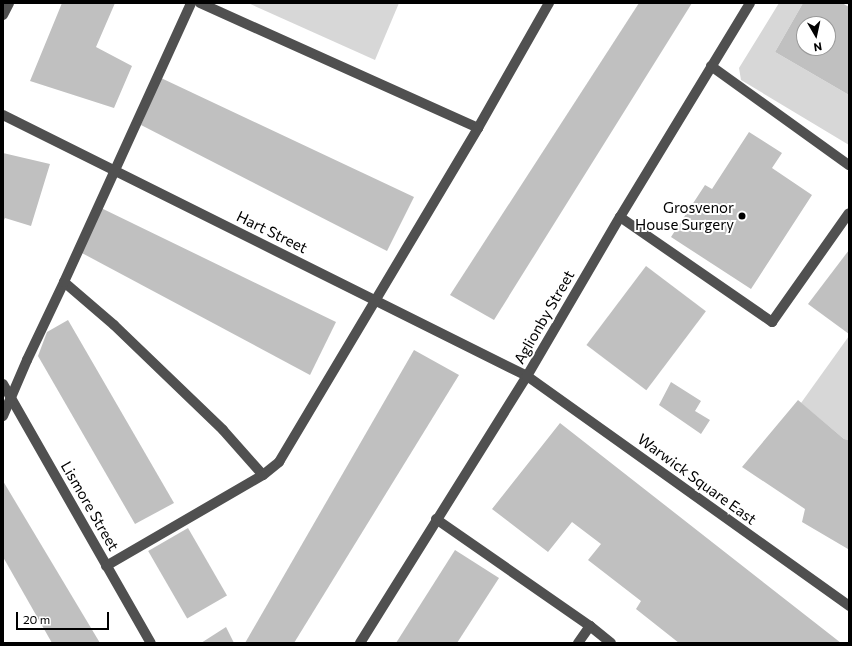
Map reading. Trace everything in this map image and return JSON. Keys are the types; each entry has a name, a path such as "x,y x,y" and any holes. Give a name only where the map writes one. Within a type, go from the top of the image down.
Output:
{"street":[{"path":"3,15 9,3"},
{"path":"3,416 191,3"},
{"path":"200,3 478,128"},
{"path":"106,566 263,475 279,462 377,300 478,128 549,3"},
{"name":"Aglionby Street","path":"360,643 436,519 528,376 620,217 750,3"},
{"path":"711,66 849,165"},
{"name":"Hart Street","path":"3,115 114,172 377,300 528,376"},
{"path":"620,217 772,322 849,213"},
{"path":"64,282 114,325 224,430 263,475"},
{"name":"Warwick Square East","path":"528,376 849,606"},
{"name":"Lismore Street","path":"3,384 151,643"},
{"path":"436,519 590,626 611,643"},
{"path":"578,643 590,626"}],"shaded area":[{"path":"248,3 399,3 375,60"},
{"path":"779,3 803,3 775,52 849,95 849,145 741,80 739,68"},
{"path":"849,336 849,440 844,439 801,403"}],"building":[{"path":"62,3 115,3 96,47 132,66 114,108 30,81"},
{"path":"639,3 692,3 494,320 450,295"},
{"path":"803,3 842,3 849,7 849,95 775,52"},
{"path":"161,78 414,197 387,251 141,125"},
{"name":"Grosvenor House Surgery","path":"749,132 782,153 772,168 812,195 751,289 671,237 705,185 712,189"},
{"path":"3,153 50,164 31,226 5,218 3,222"},
{"path":"99,207 336,322 310,375 80,252"},
{"path":"849,250 849,334 808,304"},
{"path":"646,266 706,311 646,390 586,345"},
{"path":"68,320 174,503 135,524 38,356 47,332"},
{"path":"414,350 459,375 294,643 245,643"},
{"path":"671,382 701,401 695,411 710,420 701,434 659,405"},
{"path":"798,400 844,439 849,440 848,549 802,522 805,509 742,467"},
{"path":"560,423 841,643 679,643 636,609 641,601 588,560 601,544 572,522 548,552 492,509"},
{"path":"3,481 100,643 52,643 3,557"},
{"path":"188,528 227,596 187,619 148,551"},
{"path":"455,550 499,578 457,643 396,643"},
{"path":"226,627 234,643 201,643"}],"place":[{"name":"Grosvenor House Surgery","path":"742,216"}]}
